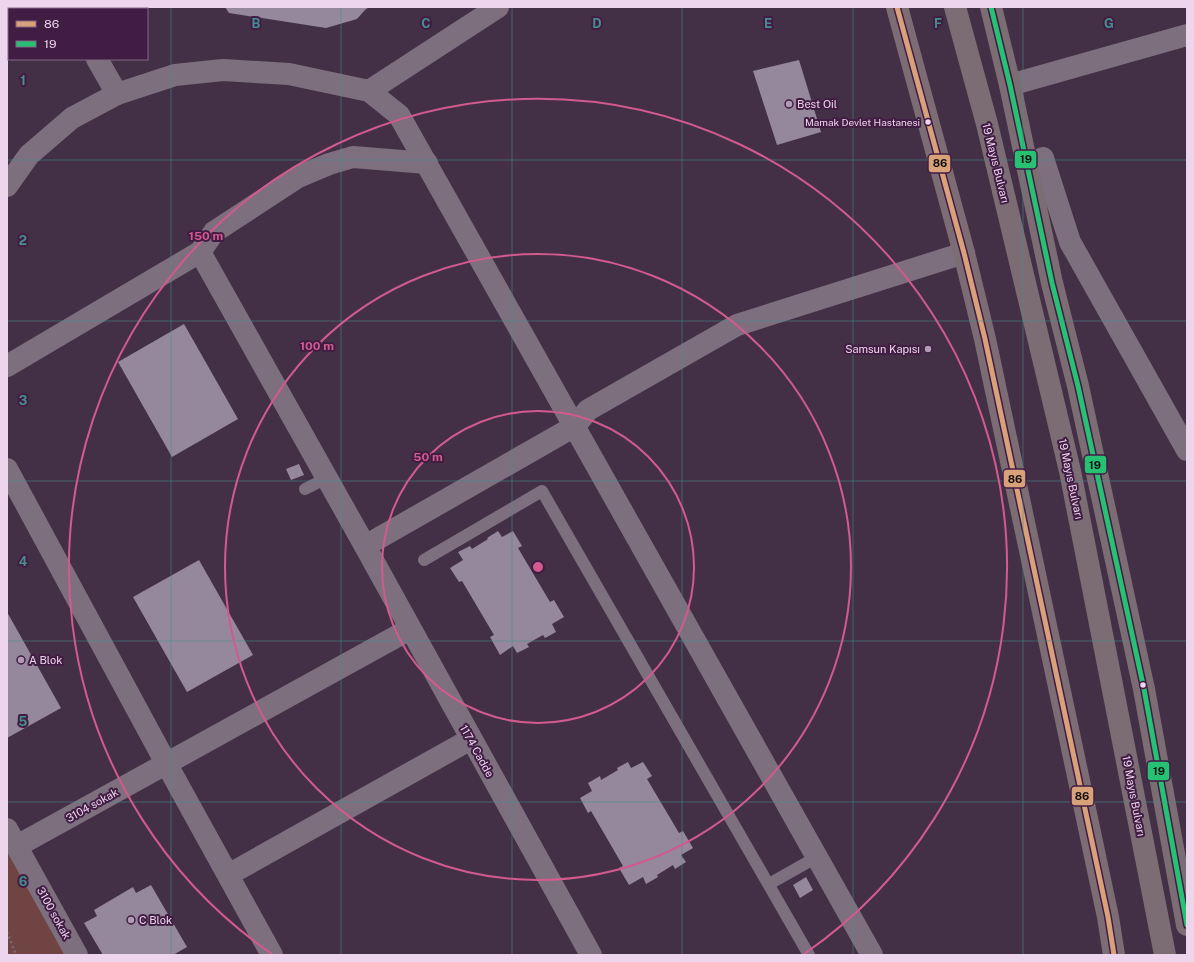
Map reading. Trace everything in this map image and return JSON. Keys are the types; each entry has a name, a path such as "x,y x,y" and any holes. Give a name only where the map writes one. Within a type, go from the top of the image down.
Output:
{"highway":[{"path":"897,7 964,253 985,339 1108,917 1114,955"},
{"name":"19 Mayıs Bulvarı","path":"955,7 987,124 1070,471 1165,955"},
{"path":"991,7 1010,85 1052,283 1078,386 1144,689 1185,900 1187,925"},
{"path":"1118,716 1187,925"}],"street":[{"path":"369,91 498,7"},
{"path":"1010,85 1187,35"},
{"path":"98,60 117,94"},
{"path":"7,186 29,156 72,118 117,94 175,74 223,70 289,74 369,91 399,115 872,955"},
{"path":"7,366 200,252 214,232 298,177 329,164 353,157 427,163"},
{"path":"1043,158 1070,242 1187,450"},
{"name":"1174 Cadde","path":"200,252 365,546 591,955"},
{"path":"365,546 575,426 588,410 737,325 964,253"},
{"path":"7,469 272,955"},
{"name":"3104 sokak","path":"12,837 166,763 410,629"},
{"path":"228,875 471,739"},
{"name":"3100 sokak","path":"12,837 77,955"}],"lane":[{"path":"305,489 327,478"},
{"path":"424,560 542,491 809,955"},
{"path":"769,884 817,857"}],"path":[{"path":"7,932 16,955"}],"shaded area":[{"path":"7,845 66,955 7,955"}],"building":[{"path":"225,7 369,7 357,19 326,28 229,13"},
{"path":"799,60 821,132 777,145 753,71"},
{"path":"184,324 238,419 172,457 118,362"},
{"path":"299,464 304,475 291,480 286,469"},
{"path":"498,531 502,537 513,531 522,546 518,548 550,602 554,600 564,617 552,624 556,632 545,638 543,635 527,644 529,647 517,653 513,646 500,655 490,637 494,635 462,581 459,582 450,568 463,560 458,552 470,546 472,549"},
{"path":"199,560 253,655 187,692 133,597"},
{"name":"A Blok","path":"7,612 61,708 7,738"},
{"path":"628,762 631,768 643,762 652,776 647,779 679,833 683,831 693,848 681,855 686,862 675,869 673,865 646,884 643,877 629,885 619,868 623,866 591,811 588,813 580,798 592,791 588,783 600,776 601,780"},
{"path":"806,877 813,890 800,898 793,885"},
{"name":"C Blok","path":"151,885 187,947 173,955 103,955 84,923 97,916 94,910 133,887 136,893"}],"transit line":[{"name":"86","path":"897,7 964,253 985,339 1108,917 1114,955"},
{"name":"19","path":"991,7 1010,85 1052,283 1078,386 1144,689 1187,925"}],"place":[{"name":"Best Oil","path":"789,104"},
{"name":"Mamak Devlet Hastanesi","path":"928,122"},
{"name":"Samsun Kapısı","path":"928,349"},
{"name":"A Blok","path":"21,660"},
{"name":"C Blok","path":"131,920"}]}
